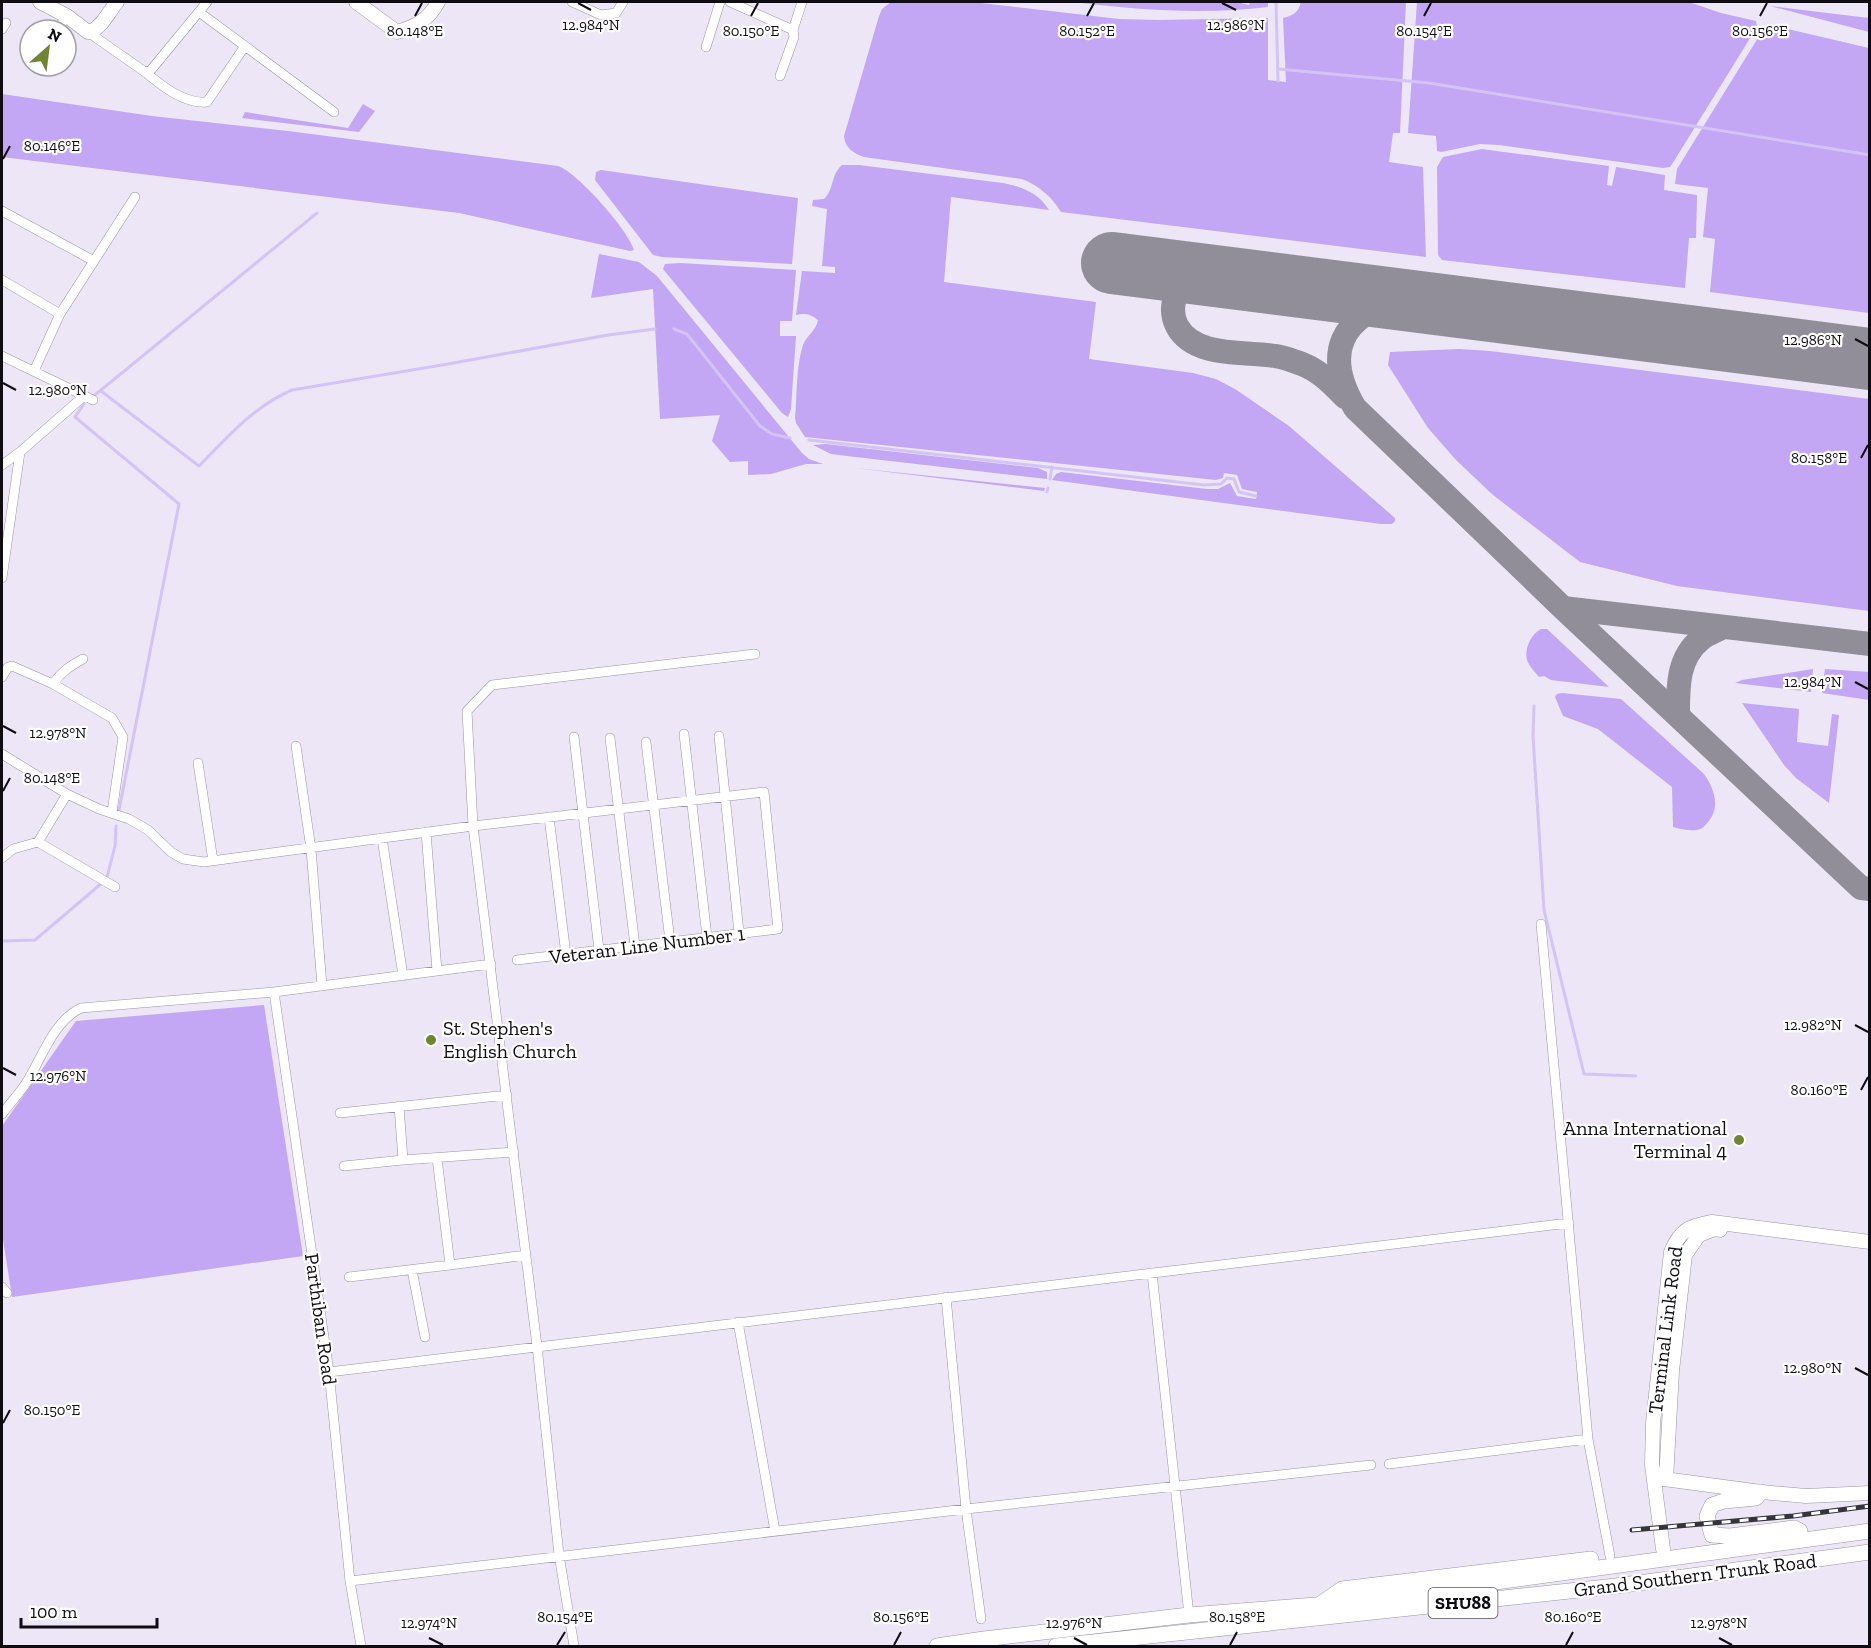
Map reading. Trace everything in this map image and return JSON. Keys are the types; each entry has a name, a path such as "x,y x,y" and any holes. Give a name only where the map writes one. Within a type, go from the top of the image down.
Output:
{"main road":[{"path":"1761,1492 1756,1498 1724,1501 1712,1505 1707,1516 1712,1535 1730,1536 1794,1528 1800,1531"},
{"path":"1319,1605 1341,1589 1869,1522"},
{"name":"SHU88","path":"937,1647 984,1639 1189,1615 1342,1603 1869,1531"},
{"name":"Grand Southern Trunk Road","path":"1056,1647 1616,1587 1869,1552"}],"street":[{"path":"40,2 67,16 177,94 200,102 207,102 245,46"},
{"path":"146,72 151,70 207,2"},
{"path":"356,2 397,32 418,24 431,14 438,2"},
{"path":"572,2 601,15 615,13 623,2"},
{"path":"706,47 720,2"},
{"path":"730,2 793,30"},
{"path":"780,76 794,37 793,30 802,2"},
{"path":"88,32 98,27 112,3"},
{"path":"199,12 334,112"},
{"path":"34,371 60,314 135,197"},
{"path":"2,211 94,261"},
{"path":"2,280 60,314"},
{"path":"2,356 89,398 2,465"},
{"path":"2,579 20,452"},
{"path":"573,1647 559,1555 537,1346 473,826 467,711 492,685 755,654"},
{"path":"53,684 70,665 83,659"},
{"path":"2,676 8,667 12,666 53,684 112,718 123,737 112,812"},
{"path":"684,734 707,937"},
{"path":"719,736 739,933"},
{"path":"574,737 599,950"},
{"path":"610,738 635,946"},
{"path":"646,742 670,941"},
{"path":"296,746 311,849 322,986"},
{"path":"2,754 67,794 99,809 112,812 148,830 171,852 183,859 204,862 473,826 726,796"},
{"path":"198,764 213,861"},
{"name":"Veteran Line Number 1","path":"517,960 778,929 764,792 726,796"},
{"path":"2,858 13,849 38,842 67,794"},
{"path":"549,817 566,955"},
{"path":"426,832 437,971"},
{"path":"382,838 403,976"},
{"path":"38,842 115,887"},
{"path":"2,844 13,849"},
{"path":"1541,924 1588,1438 1610,1556"},
{"path":"2,1114 27,1082 60,1024 71,1013 81,1008 274,992 491,964"},
{"name":"Parthiban Road","path":"274,992 329,1372 350,1581 361,1647"},
{"path":"340,1113 507,1095"},
{"path":"399,1107 403,1160"},
{"path":"344,1166 514,1152"},
{"path":"437,1158 450,1265"},
{"name":"Terminal Link Road","path":"1662,1549 1659,1478 1653,1424 1671,1252 1677,1238 1692,1226 1712,1222 1869,1242"},
{"path":"329,1372 1569,1223"},
{"name":"Terminal Link Road","path":"1659,1478 1685,1256 1700,1235 1715,1229 1869,1250"},
{"path":"349,1277 526,1255"},
{"path":"412,1270 425,1337"},
{"path":"1152,1272 1189,1615"},
{"path":"946,1297 966,1509 981,1619"},
{"path":"738,1322 775,1531"},
{"path":"1389,1464 1588,1438"},
{"path":"350,1581 1174,1485 1371,1465"},
{"path":"1659,1478 1806,1496 1869,1493"}],"shaded area":[{"path":"891,2 972,2 1119,19 1268,18 1268,80 1286,82 1283,18 1295,13 1301,2 1406,2 1400,133 1393,133 1389,162 1423,167 1426,257 1061,212 1044,192 1022,179 856,154 848,147 844,136 879,16 882,9"},
{"path":"1073,2 1236,2 1249,5 1250,2 1268,2 1268,7 1220,11 1170,10"},
{"path":"1417,2 1689,2 1721,13 1756,21 1757,27 1670,167 1663,168 1499,145 1480,144 1441,152 1437,151 1436,136 1408,133"},
{"path":"1770,6 1869,18 1869,32"},
{"path":"1771,25 1869,48 1869,313 1710,292 1715,239 1703,237 1708,188 1675,184 1677,169 1761,33"},
{"path":"2,94 152,116 558,166 577,179 601,203 623,230 634,250 630,251 459,213 2,157"},
{"path":"363,104 375,111 359,132 242,118 245,112 348,128"},
{"path":"1482,149 1609,166 1607,185 1612,186 1616,167 1665,175 1664,190 1697,195 1696,238 1689,238 1685,288 1442,260 1438,255 1437,167 1443,157"},
{"path":"842,165 859,165 1003,183 1035,195 1049,210 951,197 944,282 1096,302 1089,359 1193,373 1216,379 1235,389 1289,426 1395,518 1395,521 1392,524 1381,524 1052,480 1056,474 1061,472 1207,489 1218,489 1230,483 1237,496 1256,499 1257,492 1242,489 1237,475 1224,473 1223,478 1216,480 805,437 795,418 798,372 803,345 818,320 808,314 796,315 802,271 835,273 835,267 822,266 827,209 812,206 813,200 824,199 827,195"},
{"path":"601,170 798,198 792,264 653,255 595,180 596,172"},
{"path":"599,254 639,262 657,276 802,453 809,459 823,464 806,464 771,474 748,475 748,461 730,462 712,441 720,415 660,419 653,289 591,298"},
{"path":"665,264 796,270 792,321 780,321 780,336 796,336 791,409 788,417 782,413 663,269"},
{"path":"1459,349 1869,399 1869,611 1677,586 1580,562 1493,495 1456,460 1428,428 1388,365 1390,352"},
{"path":"826,444 1038,468 1047,472 1047,479 831,454 813,445"},
{"path":"855,468 1045,488 1044,491"},
{"path":"1541,629 1547,629 1609,687 1539,677 1526,656 1531,638"},
{"path":"1813,669 1811,692 1735,683 1742,680"},
{"path":"1825,669 1869,672 1869,700 1822,693"},
{"path":"1562,693 1621,699 1704,774 1715,798 1712,816 1706,825 1694,830 1673,827 1672,787 1598,729 1563,716 1555,697"},
{"path":"1742,703 1799,709 1797,742 1828,746 1832,714 1839,715 1829,803 1796,778 1784,765"},
{"path":"264,1005 303,1256 12,1297 2,1233 2,1126 76,1021"}],"waterway":[{"path":"1276,2 1278,81"},
{"path":"1278,69 1429,83 1870,155"},
{"path":"95,395 317,213"},
{"path":"101,391 199,466 254,413 292,390 608,335 655,329"},
{"path":"674,329 687,334 760,426 772,434 790,438"},
{"path":"84,404 75,417 179,504 119,810"},
{"path":"809,440 1204,485 1221,484 1227,478 1234,479 1239,492 1256,496"},
{"path":"1050,479 1052,467"},
{"path":"1047,492 1048,488"},
{"path":"1534,706 1533,736 1544,910 1584,1074 1636,1076"},
{"path":"107,877 115,846 116,826"},
{"path":"2,941 35,940 102,883"}],"taxiway":[{"path":"1205,275 1185,284 1178,291 1175,299 1174,318 1185,336 1208,348 1278,357 1302,364 1320,374 1345,397"},
{"path":"1400,300 1363,316 1351,327 1343,340 1339,354 1340,371 1345,389 1355,408 1563,608 1861,888 1870,889"},
{"path":"1852,357 1870,361"},
{"path":"1563,608 1870,644"},
{"path":"1678,715 1678,694 1683,664 1687,655 1701,639 1723,627"}],"runway":[{"path":"1112,263 1870,359"}],"railway":[{"path":"1632,1530 1793,1516 1870,1506"}],"place":[{"name":"St. Stephen's English Church","path":"431,1040"},
{"name":"Anna International Terminal 4","path":"1739,1140"}]}
